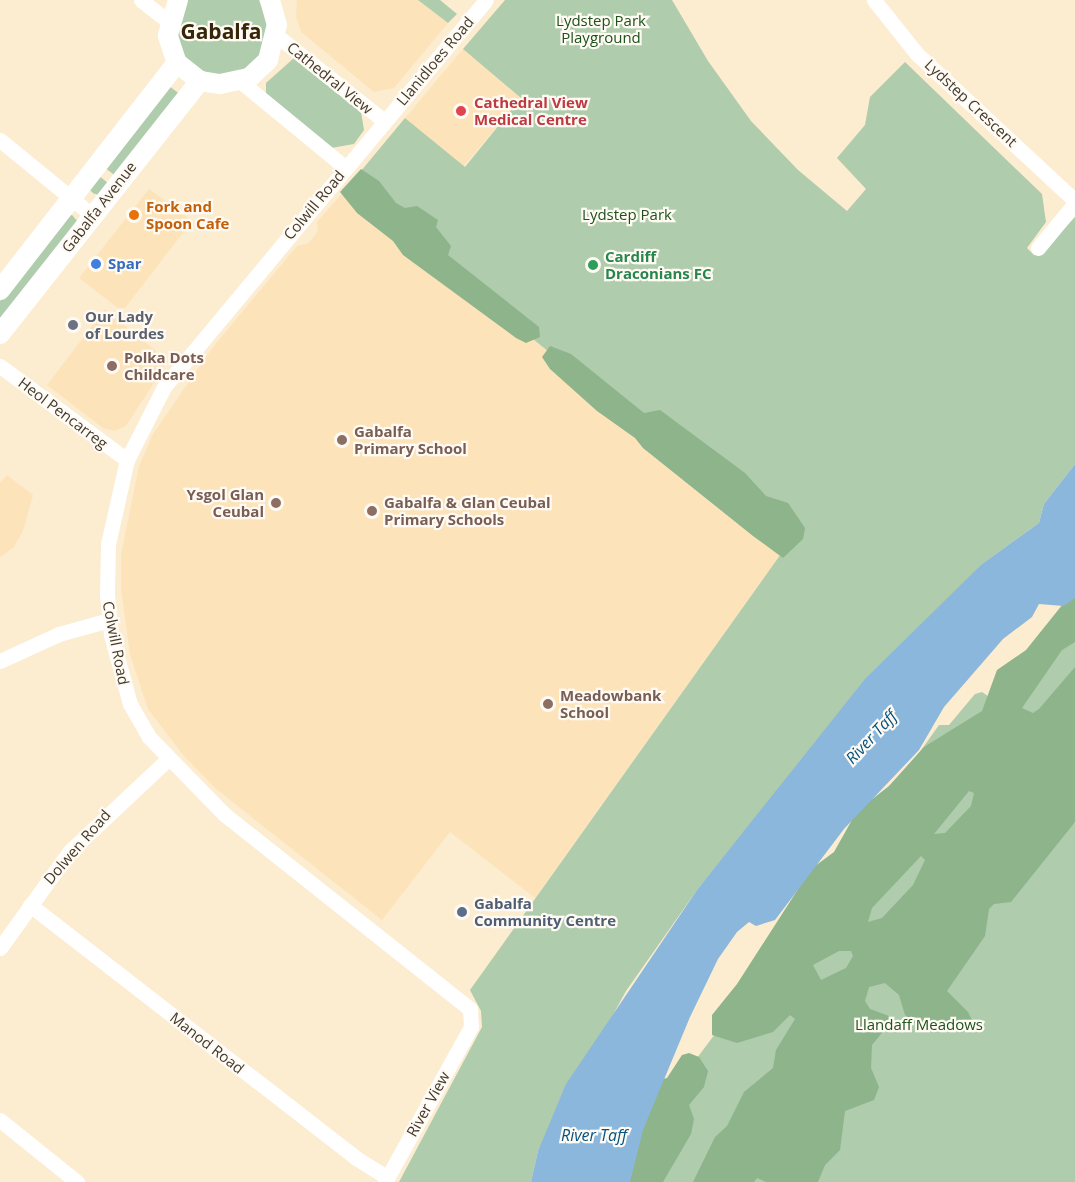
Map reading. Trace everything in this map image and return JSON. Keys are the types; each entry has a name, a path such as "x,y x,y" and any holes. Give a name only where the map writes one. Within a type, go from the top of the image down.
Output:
{"street":[{"path":"141,0 169,22"},
{"path":"178,0 169,22 168,36 177,63 200,81 220,84 240,81 259,70 268,60 276,35 272,1"},
{"name":"Llanidloes Road","path":"384,121 486,0"},
{"name":"Lydstep Crescent","path":"874,0 917,54 1075,202"},
{"name":"Cathedral View","path":"276,35 384,121"},
{"name":"Gabalfa Avenue","path":"0,290 177,63"},
{"name":"Gabalfa Avenue","path":"0,334 200,81"},
{"path":"240,81 346,168"},
{"name":"Colwill Road","path":"384,121 182,363 154,403 127,460 108,544 109,620 130,704 168,759 225,815 460,998 470,1009 471,1027"},
{"path":"0,140 92,215"},
{"path":"1038,248 1075,202"},
{"name":"Heol Pencarreg","path":"0,366 127,460"},
{"path":"0,661 59,634 109,620"},
{"name":"Dolwen Road","path":"0,948 30,905 100,818 168,759"},
{"name":"Manod Road","path":"30,905 386,1179"},
{"name":"River View","path":"386,1179 471,1027"},
{"path":"0,1120 76,1182"}],"shaded area":[{"path":"297,0 418,0 448,23 394,88 374,92 301,32 296,17"},
{"name":"Cathedral View Medical Centre","path":"463,49 521,98 463,167 405,118"},
{"path":"149,189 188,218 189,225 125,308 118,308 79,278"},
{"name":"Gabalfa & Glan Ceubal Primary Schools","path":"346,189 788,544 535,898 450,832 382,920 216,789 184,756 148,709 130,655 121,589 121,555 139,466 153,434 213,347 297,246 309,243 318,231 317,222"},
{"name":"Polka Dots Childcare","path":"105,309 168,361 126,426 114,431 103,428 47,385"},
{"path":"7,475 33,495 23,531 13,548 0,557 0,483"}],"green space":[{"path":"187,0 259,0 269,24 265,49 249,68 228,76 205,73 186,59 177,37"},
{"path":"418,0 440,0 457,14 448,23"},
{"path":"505,0 672,0 708,61 751,121 798,170 847,211 866,189 837,158 865,125 870,97 905,62 1042,194 1046,222 1027,248 1034,255 1041,254 1075,217 1075,464 1044,504 1039,523 982,564 778,790 697,890 626,991 538,1151 531,1182 399,1182 482,1027 481,1011 470,990 788,544 346,189 405,118 465,167 521,98 463,49"},
{"path":"294,58 361,112 364,130 354,144 331,148 266,94 266,83"},
{"path":"169,86 181,95 118,178 106,169"},
{"path":"361,169 379,181 396,203 405,208 417,206 438,220 436,227 451,246 448,255 539,327 540,337 526,343 516,338 403,255 393,241 357,213 340,192"},
{"path":"98,175 109,184 97,197 89,189"},
{"path":"72,215 78,222 0,324 0,301 66,216"},
{"path":"550,346 571,354 644,413 660,410 745,473 766,496 788,503 805,528 803,539 783,558 753,536 643,448 635,438 597,411 550,369 542,357"},
{"path":"1075,589 1075,642 1062,650 1022,708 1033,713 1039,709 1075,667 1075,822 1011,902 994,904 989,909 985,936 947,991 968,1012 975,1026 916,1024 905,1015 899,995 885,983 869,987 865,1001 870,1009 889,1016 890,1023 872,1045 871,1068 879,1087 874,1100 845,1111 840,1150 825,1165 818,1182 766,1182 757,1178 754,1182 693,1182 715,1137 727,1126 744,1092 773,1068 776,1050 795,1019 790,1015 773,1032 737,1043 712,1035 712,1015 737,984 811,869 834,852 857,811 889,786 924,747 982,711 997,670 1026,650","holes":["969,791 974,793 971,806 945,833 934,834","921,856 925,860 913,885 882,918 868,922 872,908","839,951 851,951 853,956 846,968 821,980 813,965"]},
{"name":"Llandaff Meadows","path":"1075,598 1075,1182 630,1182 643,1130 799,922 939,725 949,725 975,694 982,692 992,699"},
{"path":"689,1053 699,1057 708,1071 704,1087 689,1105 694,1119 691,1134 663,1182 605,1182 659,1080 667,1078 682,1055"}],"water":[{"name":"River Taff","path":"1075,464 1075,598 1064,606 1039,604 1032,617 1003,639 944,707 919,750 844,829 775,920 756,926 749,922 737,932 718,959 690,1017 643,1130 630,1182 531,1182 538,1151 566,1084 697,890 865,679 982,564 1039,523 1044,504"}],"place":[{"name":"Cathedral View Medical Centre","path":"461,111"},
{"name":"Fork and Spoon Cafe","path":"134,215"},
{"name":"Spar","path":"96,264"},
{"name":"Cardiff Draconians FC","path":"593,265"},
{"name":"Our Lady of Lourdes","path":"73,325"},
{"name":"Polka Dots Childcare","path":"112,366"},
{"name":"Gabalfa Primary School","path":"342,440"},
{"name":"Ysgol Glan Ceubal","path":"276,503"},
{"name":"Gabalfa & Glan Ceubal Primary Schools","path":"372,511"},
{"name":"Meadowbank School","path":"548,704"},
{"name":"Gabalfa Community Centre","path":"462,912"}],"district":[{"name":"Gabalfa","path":"221,31"}],"park label":[{"name":"Lydstep Park Playground","path":"601,28"},
{"name":"Lydstep Park","path":"627,215"}]}
